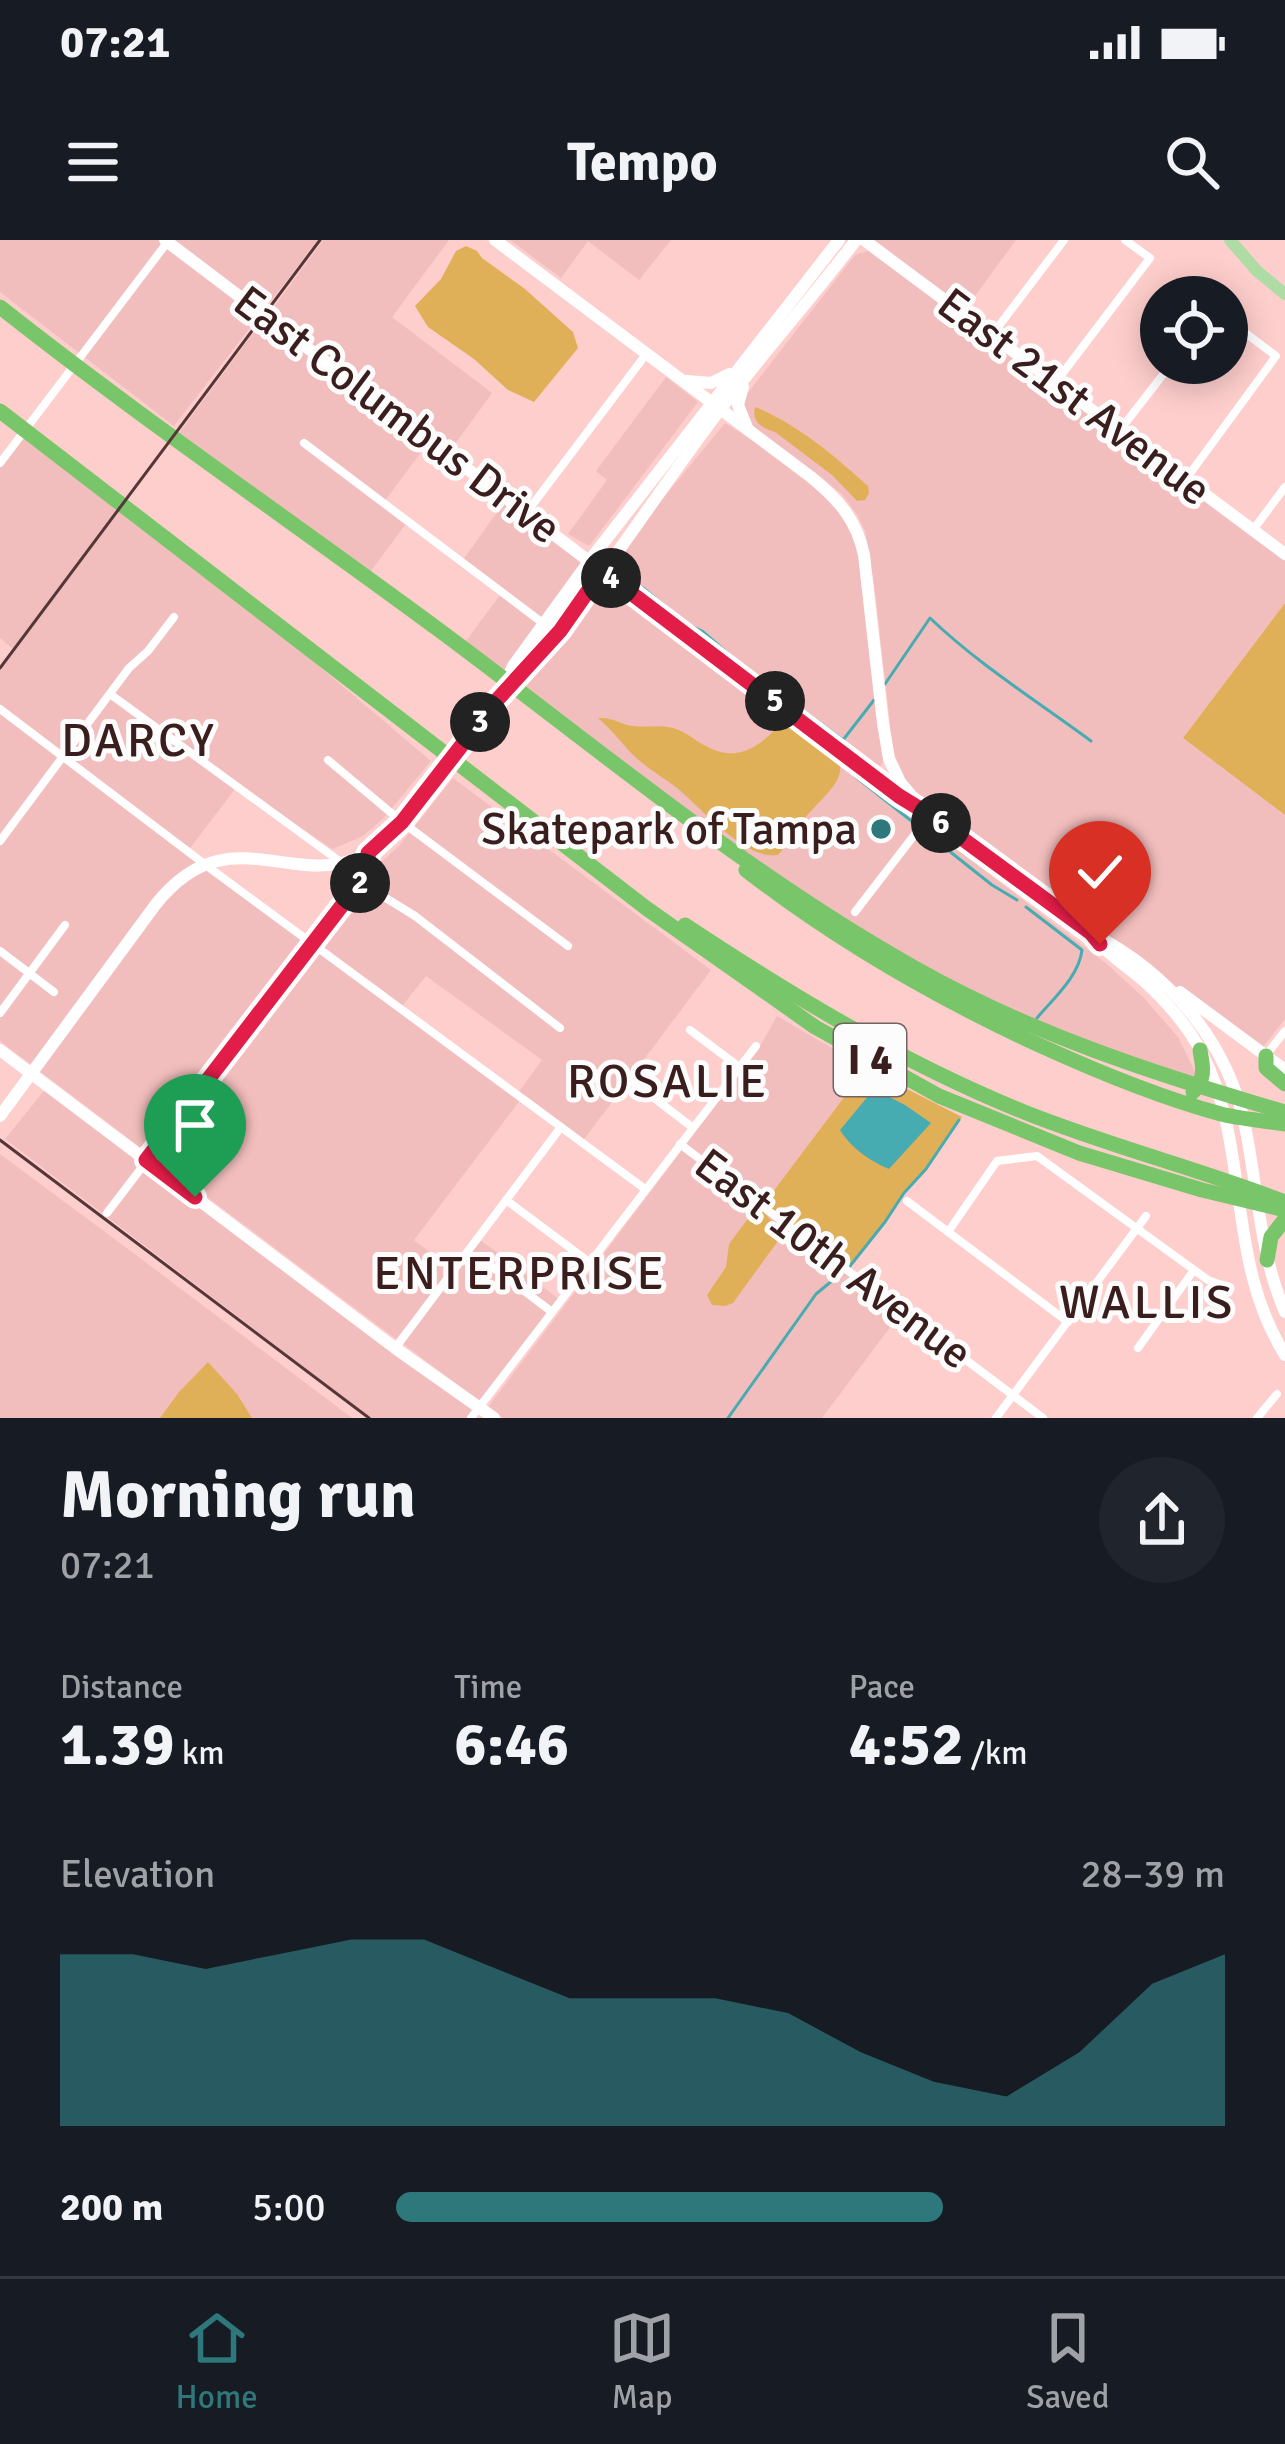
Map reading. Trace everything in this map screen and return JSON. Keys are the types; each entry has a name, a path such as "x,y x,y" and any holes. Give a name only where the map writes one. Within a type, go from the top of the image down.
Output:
{"highway":[{"name":"I 4","path":"0,310 646,787 801,897 914,968 1027,1023 1173,1080 1285,1112"},
{"name":"I 4","path":"6,416 578,854 815,1027 939,1096 1079,1154 1202,1190 1285,1206"},
{"path":"646,787 781,897 864,953 993,1024 1174,1100 1285,1124"},
{"path":"578,854 786,990 899,1055 1026,1113 1234,1181 1285,1206"},
{"path":"1174,1100 1185,1098 1201,1083 1200,1050"},
{"path":"1266,1056 1267,1068 1285,1084"},
{"path":"1206,1172 1238,1204"},
{"path":"1267,1260 1271,1237 1285,1220"}],"main road":[{"path":"495,240 823,486 843,507 856,529 867,577 892,768 930,815"},
{"path":"748,431 738,405 741,374 839,240"},
{"path":"497,700 513,667 590,560 741,374 860,240"},
{"name":"East 21st Avenue","path":"860,240 1285,554"},
{"path":"1230,240 1285,294"},
{"name":"East Columbus Drive","path":"167,241 875,776 1091,933 1154,973 1218,1051 1236,1090 1267,1260 1285,1312"},
{"path":"682,380 711,383 741,374"},
{"path":"0,1116 178,880 204,864 241,856 308,866 342,863 368,853 402,822 497,700 560,631 715,406"},
{"path":"875,776 892,768"},
{"name":"East Columbus Drive","path":"1091,933 1106,952 1158,994 1200,1050 1224,1114 1250,1273 1268,1326 1283,1351"},
{"path":"1154,973 1285,1070"},
{"path":"0,1050 475,1413 494,1418"}],"street":[{"path":"992,335 1064,240"},
{"path":"1056,382 1150,258 1125,240"},
{"path":"0,463 167,241"},
{"path":"1186,479 1276,356 1248,335"},
{"path":"527,512 647,353"},
{"path":"1120,430 1156,384"},
{"path":"304,443 544,624 560,631"},
{"path":"1253,530 1285,487"},
{"path":"0,841 132,665 174,617"},
{"path":"110,694 560,1028"},
{"name":"East 10th Avenue","path":"0,709 645,1189"},
{"path":"328,760 402,822 568,946"},
{"path":"855,912 930,815"},
{"path":"107,1213 360,882 369,869 368,853"},
{"path":"0,1012 64,925"},
{"path":"0,951 54,992"},
{"path":"690,1030 738,1066"},
{"path":"1266,1056 1285,1031"},
{"path":"475,1413 756,1046"},
{"path":"633,1082 692,1127"},
{"path":"395,1348 561,1127"},
{"name":"East 10th Avenue","path":"680,1144 1043,1418"},
{"path":"948,1232 997,1161 1037,1156 1208,1280 1225,1286"},
{"path":"506,1200 589,1262"},
{"path":"907,1201 1068,1322"},
{"path":"995,1418 1146,1216"},
{"path":"482,1260 551,1312"},
{"path":"1138,1348 1194,1270"},
{"path":"1257,1418 1276,1394"}],"shaded area":[{"path":"0,240 318,240 174,426 0,292"},
{"path":"323,240 449,240 392,317 492,393 450,451 268,315"},
{"path":"510,240 671,240 639,280 588,241 561,278"},
{"path":"874,240 1016,240 964,311"},
{"path":"466,246 573,332 578,348 534,402 508,390 428,327 415,306 441,279 456,251"},
{"path":"870,250 1285,561 1285,603 1183,738 1285,815 1285,1019 1260,1051 930,811 907,783 893,751 865,531 841,493 752,427 743,399 855,255"},
{"path":"265,317 430,440 384,502 408,521 365,579 176,437"},
{"path":"666,377 698,402 587,545 568,534 607,480 596,471"},
{"path":"755,407 800,431 842,463 868,486 865,500 857,501 832,475 759,424"},
{"path":"725,423 828,496 857,544 884,760 880,767 870,767 605,569"},
{"path":"26,432 268,623 431,761 383,819 363,836 332,849 238,785 188,851 521,1099 414,1240 452,1269 396,1339 155,1158 200,1099 195,1094 149,1154 0,1041 0,669 14,650 0,638 0,466"},
{"path":"507,498 591,562 509,684 460,649 503,591 463,560"},
{"path":"605,580 1107,964 1178,1037 1198,1078 1193,1085 1080,1047 860,936 521,691"},
{"path":"1285,603 1285,815 1183,738"},
{"path":"598,718 675,729 727,753 746,750 780,724 792,725 833,754 840,772 778,855 765,855 724,831 636,758"},
{"path":"453,778 711,970 582,1142 518,1093 542,1060 426,976 402,1006 314,942 357,883 398,847"},
{"path":"777,1016 866,1068 763,1205 685,1145"},
{"path":"866,1068 962,1117 848,1268 763,1205"},
{"path":"47,1087 475,1410 469,1418 371,1418 5,1139"},
{"path":"682,1150 900,1314 822,1418 503,1418 488,1407"},
{"path":"0,1154 124,1246 352,1418 0,1418"},
{"path":"761,1209 777,1227 778,1241 733,1303 712,1305 707,1295 726,1267 729,1244 753,1212"},
{"path":"479,1239 559,1299 479,1401 402,1343"},
{"path":"208,1362 252,1418 160,1418 179,1392"}],"water":[{"path":"874,1089 931,1123 889,1169 861,1153 840,1130"}],"waterway":[{"path":"643,588 843,740 874,700"},
{"path":"885,684 930,618 988,667 1091,741"},
{"path":"856,777 1017,900"},
{"path":"1026,907 1082,950 1071,978 1037,1018"},
{"path":"728,1418 816,1294 850,1266 959,1120"}],"railway":[{"path":"0,668 320,240"},
{"path":"0,1140 369,1418"}],"place":[{"name":"Skatepark of Tampa","path":"881,829"}],"district":[{"name":"DARCY","path":"139,740"},
{"name":"ROSALIE","path":"668,1081"},
{"name":"ENTERPRISE","path":"520,1273"},
{"name":"WALLIS","path":"1147,1302"}],"route":[{"path":"195,1197 146,1160 360,882 369,869 368,853 402,822 497,700 539,657 602,571 1100,944"}]}
